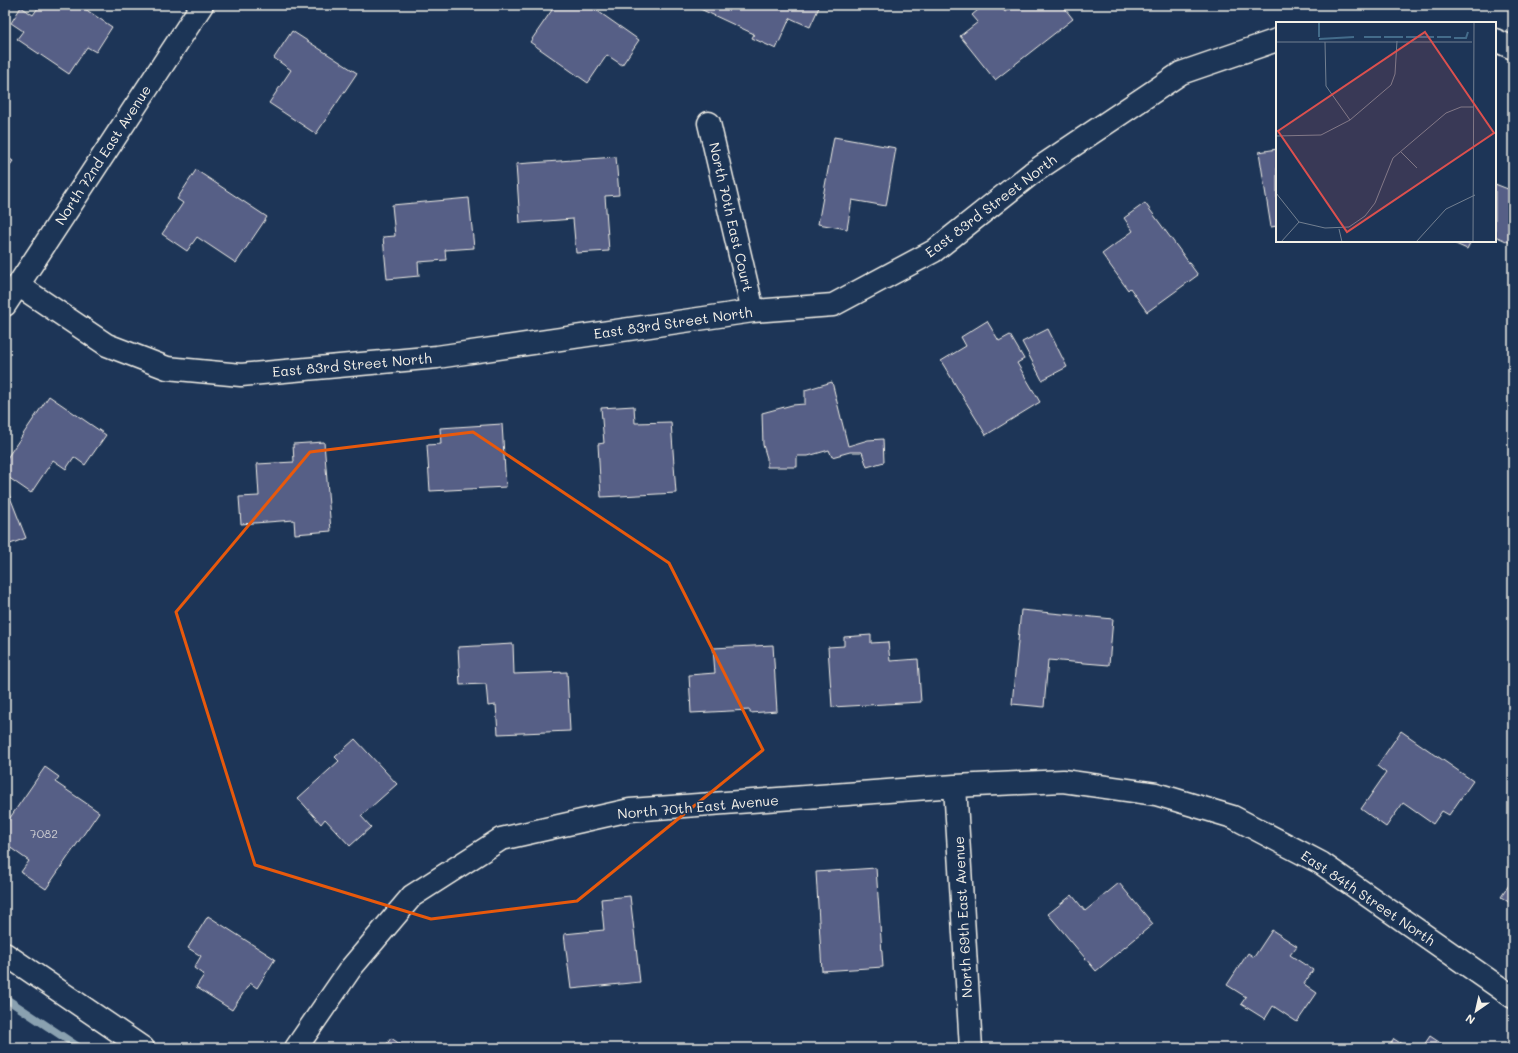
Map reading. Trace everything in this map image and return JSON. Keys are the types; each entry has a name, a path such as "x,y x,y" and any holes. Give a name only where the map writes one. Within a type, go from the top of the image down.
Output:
{"street":[{"name":"North 72nd East Avenue","path":"5,306 202,5"},
{"name":"East 83rd Street North","path":"18,285 107,345 167,368 241,375 437,356 753,311 833,305 934,251 1032,173 1182,73 1276,40"},
{"path":"1496,40 1513,48"},
{"name":"North 70th East Court","path":"709,123 753,311"},
{"name":"East 84th Street North","path":"956,786 1063,781 1156,794 1233,817 1321,863 1513,997"},
{"name":"North 70th East Avenue","path":"296,1048 351,968 412,896 501,839 630,810 956,786"},
{"name":"North 69th East Avenue","path":"956,786 971,1048"},
{"path":"5,954 143,1048"}],"highlighted area":[{"path":"473,432 669,563 763,750 577,901 431,919 255,865 176,612 310,452"}],"building":[{"path":"40,5 79,5 112,27 96,52 87,47 69,74 17,39 23,31 11,23 21,7 33,15"},
{"path":"548,5 589,5 639,40 622,65 607,55 588,83 530,42 552,10 546,7"},
{"path":"697,5 820,5 810,27 790,18 776,49 752,38 754,34 696,7"},
{"path":"984,5 999,5 1005,12 1014,5 1062,5 1073,19 995,80 960,36 978,22 972,15"},
{"path":"292,31 357,73 316,134 269,103 291,70 274,58"},
{"path":"834,137 896,148 886,206 852,200 847,229 818,224"},
{"path":"1276,149 1276,226 1271,227 1259,152"},
{"path":"5,156 13,161 5,172"},
{"path":"616,157 619,195 605,196 609,251 576,253 573,219 520,223 516,164"},
{"path":"196,170 267,217 236,263 197,237 187,251 162,234 183,203 177,199"},
{"path":"1496,184 1513,191 1513,244 1496,236"},
{"path":"469,198 474,248 445,250 446,260 418,262 419,276 387,279 383,237 395,236 392,205"},
{"path":"1145,203 1198,275 1147,312 1130,288 1128,290 1102,254 1133,231 1124,218"},
{"path":"1451,242 1470,242 1467,249"},
{"path":"987,321 999,341 1010,335 1024,359 1017,363 1040,402 986,435 941,361 966,346 961,337"},
{"path":"1048,329 1067,367 1042,380 1022,342"},
{"path":"832,382 848,446 868,440 883,439 884,462 867,467 862,452 850,452 832,457 829,450 808,456 797,456 797,467 767,467 767,458 763,445 762,413 792,405 805,404 805,390"},
{"path":"49,396 106,435 85,465 74,457 66,469 53,460 31,493 5,475 5,461"},
{"path":"634,406 635,423 671,422 676,493 601,497 598,444 604,443 601,408"},
{"path":"502,424 506,487 430,491 427,445 441,444 440,428"},
{"path":"324,442 331,531 295,534 294,520 241,524 239,497 259,496 257,464 294,462 293,444"},
{"path":"8,492 26,538 5,546 5,493"},
{"path":"1021,610 1113,619 1109,665 1048,660 1044,707 1012,704"},
{"path":"871,635 871,643 888,642 890,661 918,659 921,702 832,707 828,647 844,646 844,637"},
{"path":"513,644 514,674 567,672 570,731 498,734 496,705 488,706 486,684 460,685 458,647"},
{"path":"773,645 777,711 750,713 750,710 691,713 689,675 715,673 713,648"},
{"path":"1401,731 1473,781 1449,815 1442,811 1433,824 1403,803 1386,827 1361,809 1386,773 1377,766"},
{"path":"355,739 397,784 361,816 371,827 350,846 325,819 321,824 298,798 339,761 335,757"},
{"path":"45,767 59,777 55,782 99,812 46,889 21,872 29,861 5,844 5,825"},
{"path":"876,868 883,967 822,971 816,872"},
{"path":"1513,879 1513,905 1501,897"},
{"path":"1119,883 1153,924 1096,971 1048,914 1072,895 1085,911"},
{"path":"630,896 640,982 571,989 564,934 604,930 601,899"},
{"path":"208,916 275,959 257,988 250,983 232,1010 196,987 204,975 194,968 201,956 188,948"},
{"path":"1272,930 1297,946 1290,955 1313,970 1304,984 1317,993 1297,1022 1273,1006 1265,1019 1241,1004 1246,997 1227,985 1248,953 1254,957"},
{"path":"1430,1036 1448,1048 1422,1048"},
{"path":"391,1038 406,1048 384,1048"},
{"path":"1394,1039 1408,1048 1388,1048"}],"waterway":[{"path":"5,998 80,1048"}]}
